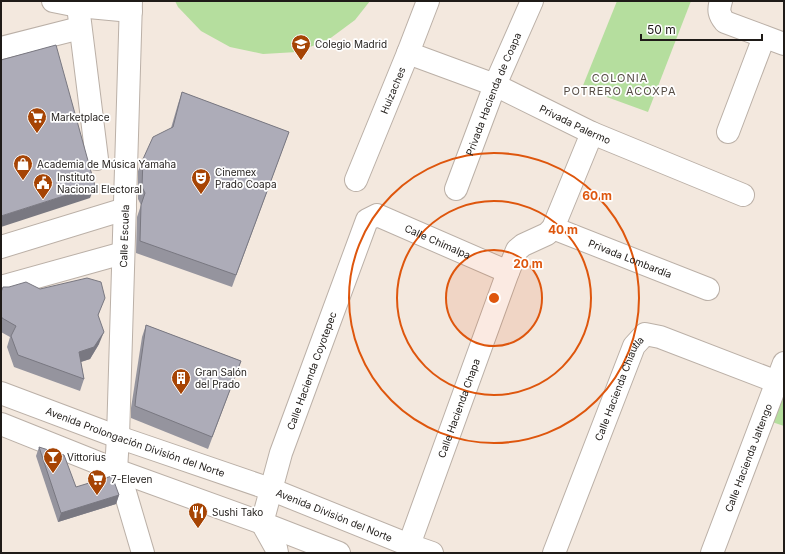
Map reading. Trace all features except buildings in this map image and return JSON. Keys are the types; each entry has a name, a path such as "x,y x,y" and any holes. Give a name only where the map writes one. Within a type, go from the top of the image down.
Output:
{"street":[{"path":"53,1 78,6 131,6"},
{"name":"Huizaches","path":"356,180 428,1"},
{"name":"Privada Hacienda de Coapa","path":"456,189 495,85 532,1"},
{"path":"722,1 719,7 720,16 725,22 774,40 728,132"},
{"path":"78,6 97,159"},
{"name":"Calle Escuela","path":"116,470 131,6"},
{"path":"1,48 80,28"},
{"name":"Privada Palermo","path":"408,53 495,85 592,133 743,195"},
{"path":"553,228 592,133"},
{"path":"1,247 125,209"},
{"name":"Calle Chimalpa","path":"367,220 377,215 508,272"},
{"name":"Calle Hacienda Coyotepec","path":"262,523 270,489 284,446 367,220"},
{"name":"Calle Hacienda Chapa","path":"414,549 508,272 517,250 523,245 547,234 553,228"},
{"name":"Privada Lombardía","path":"553,228 708,288"},
{"path":"1,287 123,253"},
{"name":"Calle Hacienda Chiautla","path":"554,553 634,346 645,334 660,337 780,373"},
{"name":"Calle Hacienda Jaltengo","path":"712,553 780,373"},
{"name":"Avenida Prolongación División del Norte","path":"1,393 118,437 270,489"},
{"path":"1,424 116,470 262,523 339,553"},
{"path":"116,470 125,492 143,553"},
{"name":"Avenida División del Norte","path":"270,489 414,549 432,553"},
{"path":"262,523 277,553"}],"green space":[{"path":"175,1 370,1 355,20 328,40 297,52 263,54 230,47 201,31 178,7"},
{"path":"617,1 691,1 648,112 582,88"},
{"path":"784,380 784,426 769,421"}],"place":[{"name":"Colegio Madrid","path":"301,61"},
{"name":"Marketplace","path":"37,134"},
{"name":"Academia de Música Yamaha","path":"23,181"},
{"name":"Cinemex Prado Coapa","path":"201,195"},
{"name":"Instituto Nacional Electoral","path":"43,200"},
{"name":"Gran Salón del Prado","path":"181,395"},
{"name":"Vittorius","path":"53,474"},
{"name":"7-Eleven","path":"97,496"},
{"name":"Sushi Tako","path":"198,529"}],"district":[{"name":"COLONIA POTRERO ACOXPA","path":"620,84"}]}
